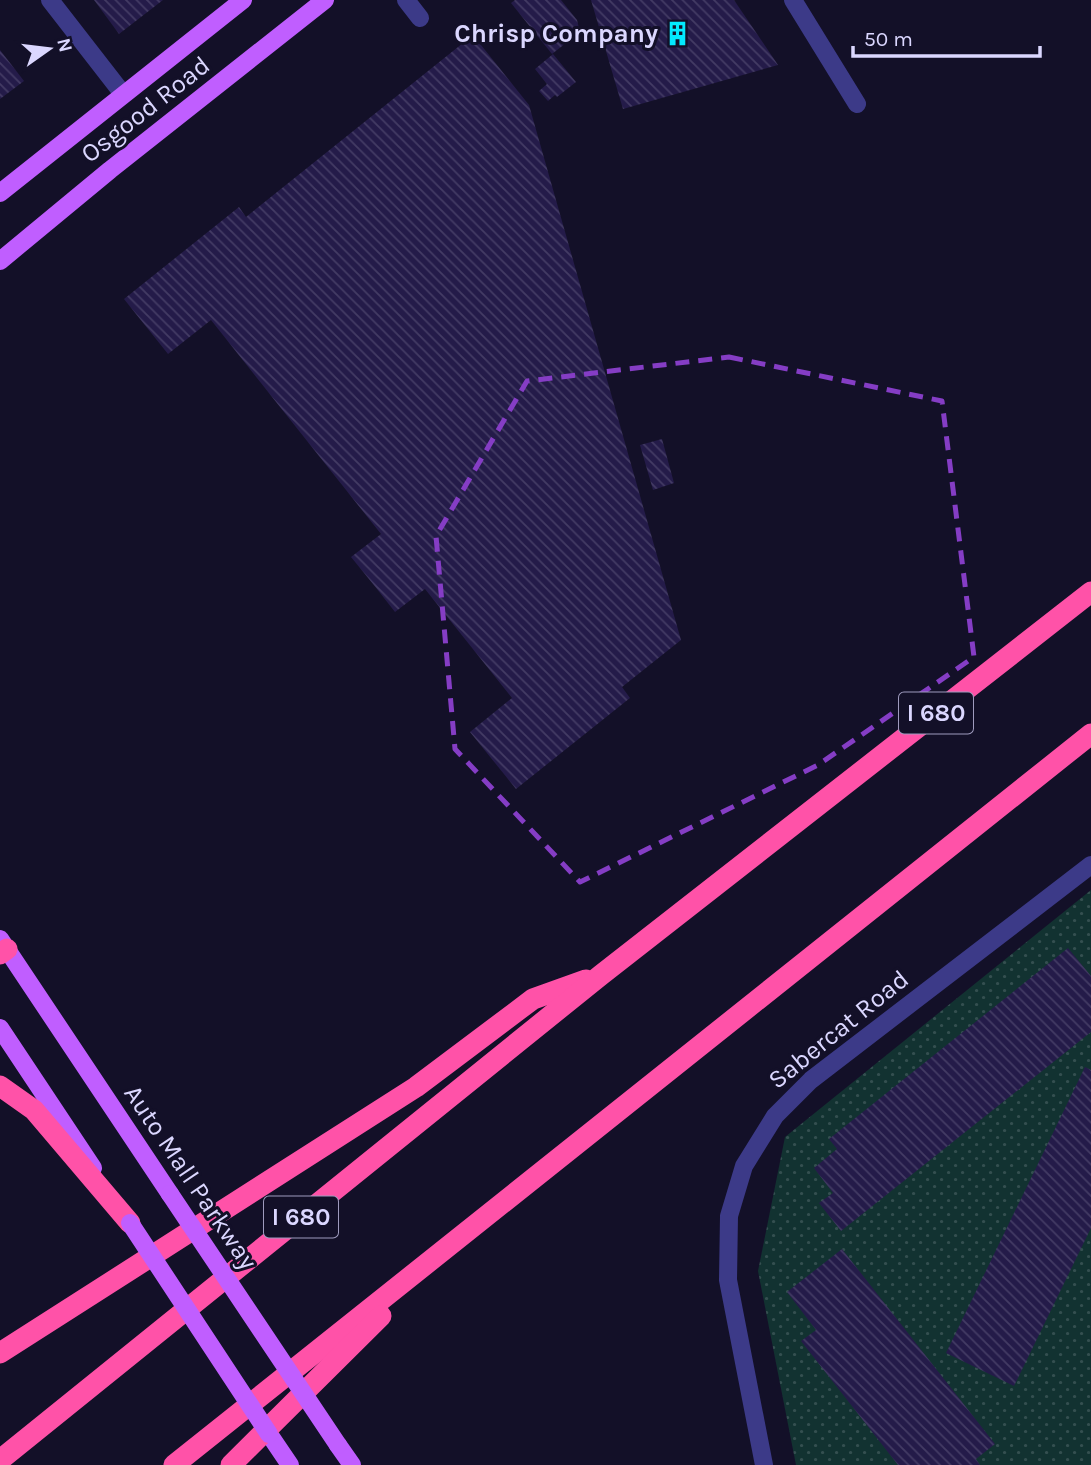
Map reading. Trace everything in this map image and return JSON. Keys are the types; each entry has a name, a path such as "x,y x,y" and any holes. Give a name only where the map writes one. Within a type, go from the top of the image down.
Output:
{"highway":[{"name":"I 680","path":"0,1460 601,975 1091,592"},
{"path":"174,1465 1091,734"},
{"path":"0,1353 416,1087 533,999 601,975"},
{"path":"0,1086 34,1110 130,1223"},
{"path":"231,1465 453,1244"}],"main road":[{"name":"Osgood Road","path":"0,193 243,0"},
{"name":"Osgood Road","path":"0,261 325,0"},
{"name":"Auto Mall Parkway","path":"2,948 352,1465"},
{"path":"0,1028 290,1465"}],"street":[{"path":"50,0 123,94"},
{"path":"407,0 421,18"},
{"path":"793,0 857,104"},
{"name":"Sabercat Road","path":"764,1465 728,1280 729,1216 744,1166 775,1116 811,1080 1091,865"}],"highlighted area":[{"path":"729,357 942,401 974,657 818,765 580,882 455,749 436,536 527,381"}],"green space":[{"path":"1091,890 1091,1465 796,1465 758,1271 785,1137"}],"building":[{"path":"94,0 163,0 119,34"},
{"path":"515,0 561,0 577,20 580,32 552,54 511,3"},
{"name":"Chrisp Company","path":"591,0 734,0 778,65 623,109"},
{"path":"473,35 529,105 681,640 622,687 630,698 516,789 470,732 512,698 425,589 395,612 351,557 381,534 211,320 168,354 124,299 239,207 246,217"},
{"path":"0,50 24,81 0,99"},
{"path":"553,54 576,82 548,101 539,91 547,84 535,69"},
{"path":"662,439 674,483 653,490 640,445"},
{"path":"1068,948 1091,976 1091,1032 841,1231 819,1203 833,1193 814,1168 837,1149 829,1139"},
{"path":"1085,1067 1091,1070 1091,1228 1014,1386 946,1353"},
{"path":"842,1249 995,1444 976,1459 980,1465 898,1465 801,1341 816,1330 787,1292"}],"place":[{"name":"Chrisp Company","path":"678,33"}]}
